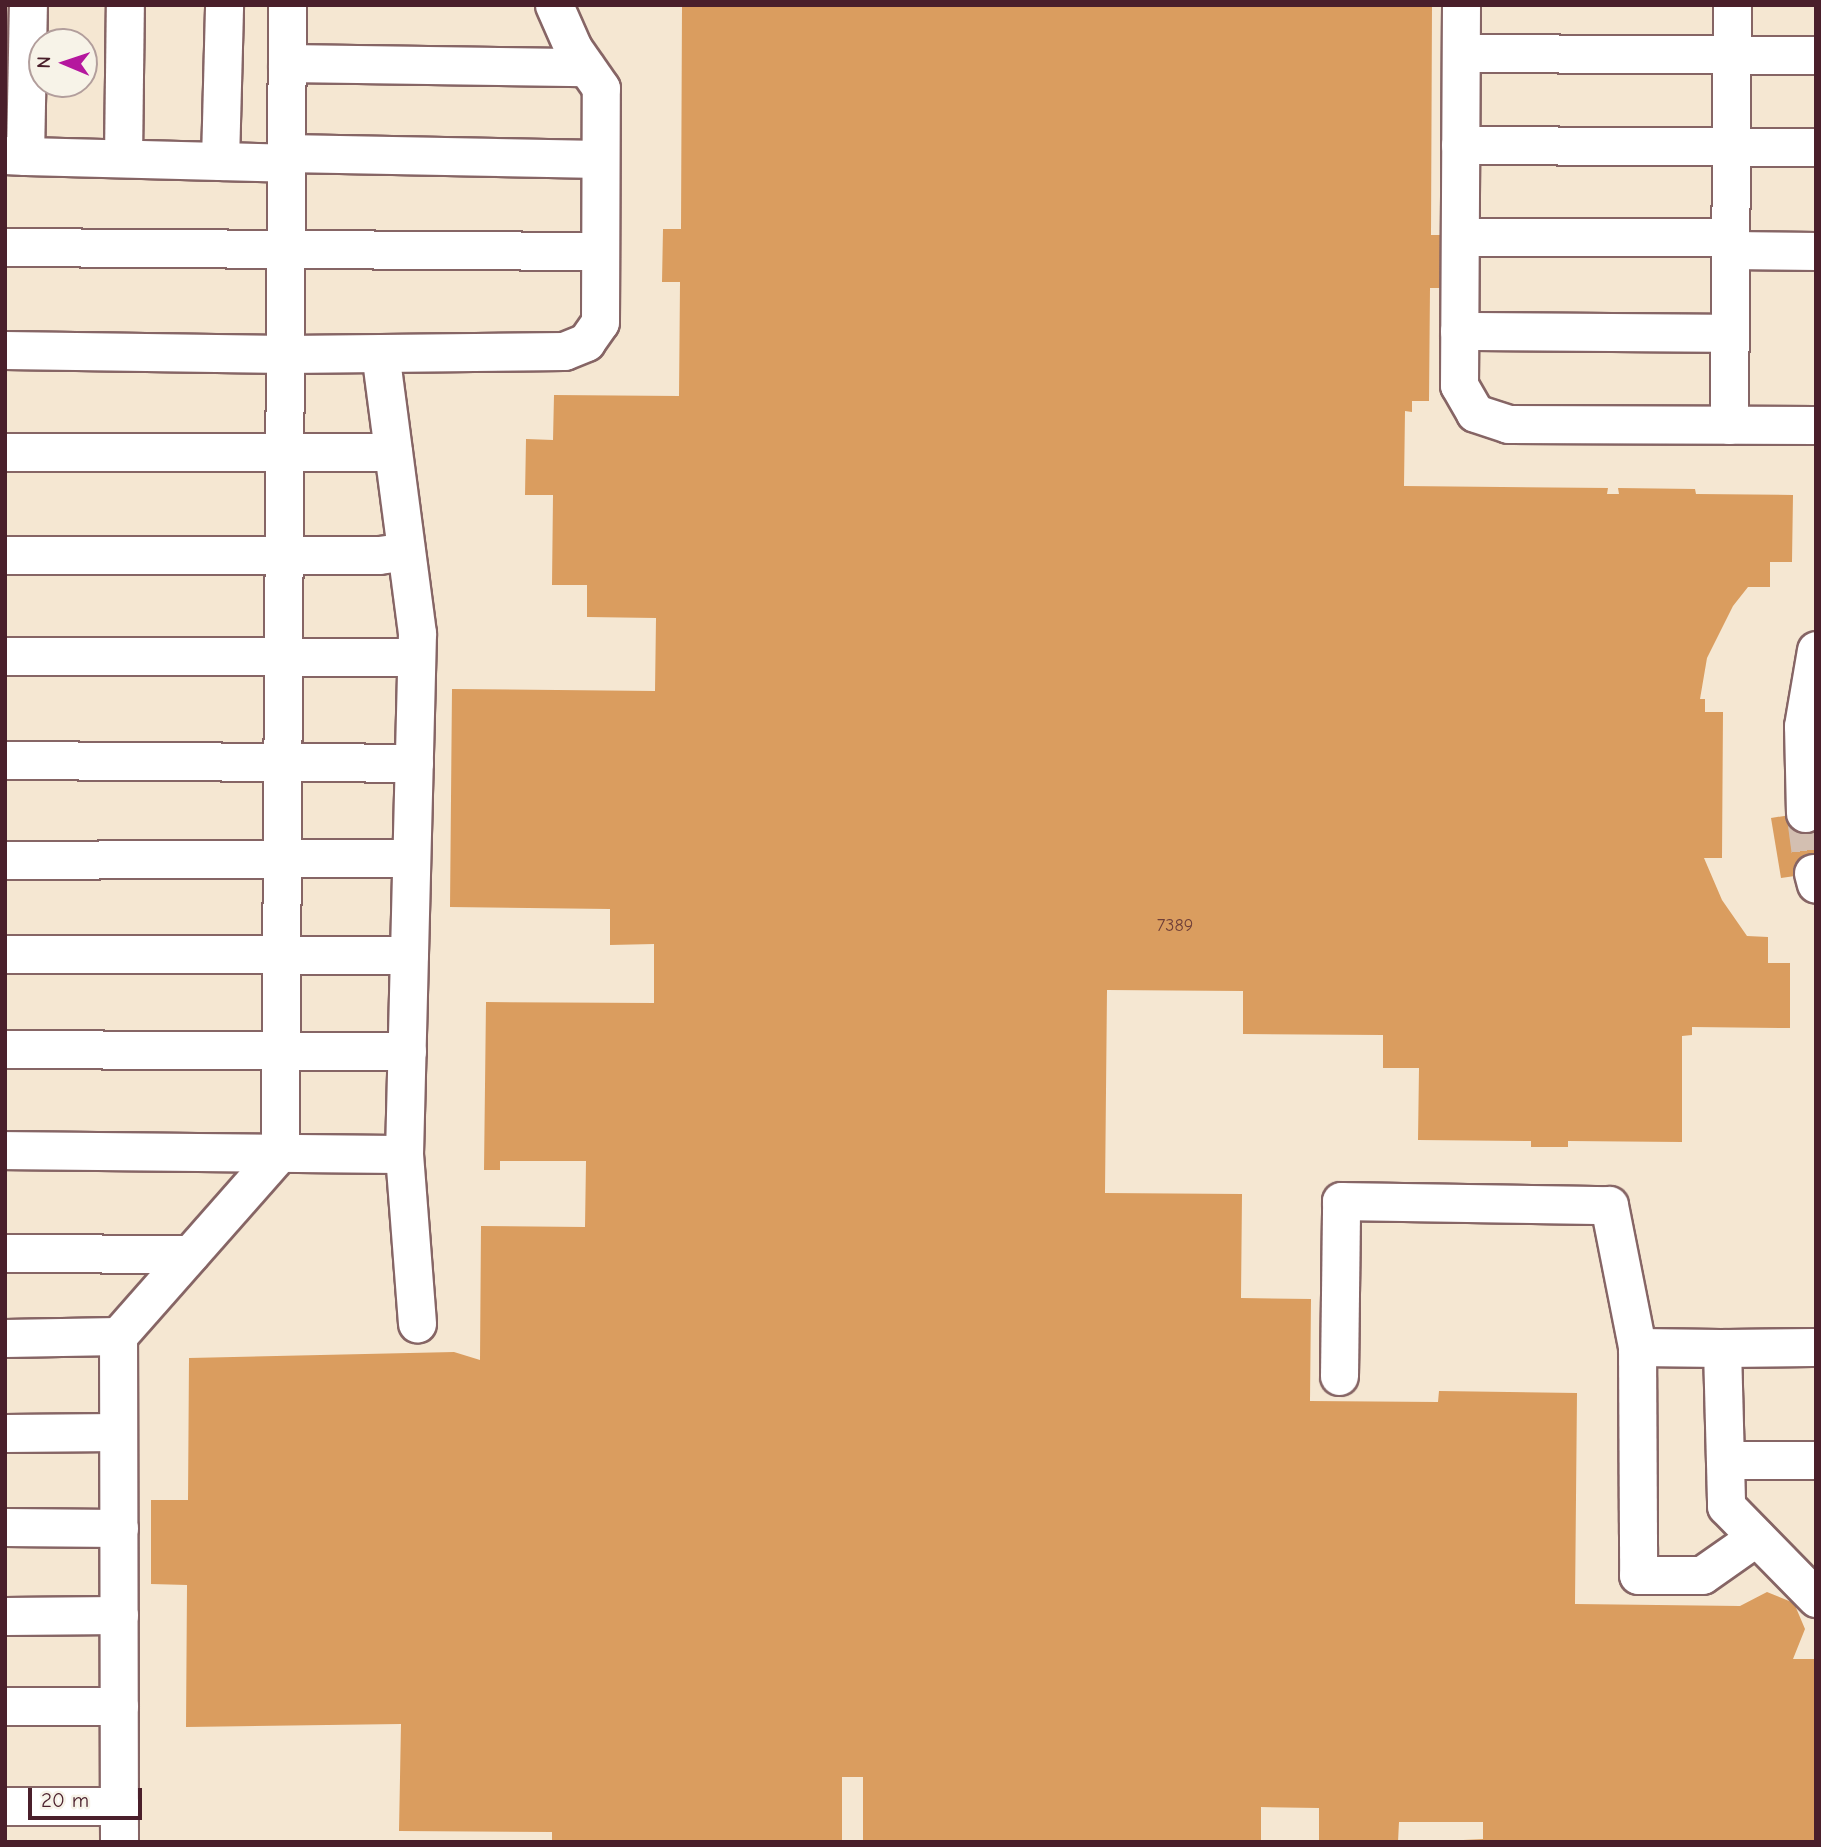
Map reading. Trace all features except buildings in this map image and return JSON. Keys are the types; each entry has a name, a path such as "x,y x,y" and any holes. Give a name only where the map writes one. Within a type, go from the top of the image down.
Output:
{"lane":[{"path":"28,5 15,156 220,161 286,158 600,159"},
{"path":"122,158 125,5"},
{"path":"220,161 224,5"},
{"path":"120,1842 118,1336 280,1152 287,5"},
{"path":"5,349 285,354 564,351 586,342 600,322 601,88 586,67 554,5"},
{"path":"1461,5 1459,384 1475,413 1508,424 1816,425"},
{"path":"1729,425 1732,5"},
{"path":"1461,53 1816,55"},
{"path":"287,64 586,67"},
{"path":"1460,145 1816,147"},
{"path":"1460,237 1731,244 1816,251"},
{"path":"5,247 600,251"},
{"path":"1460,331 1730,333"},
{"path":"380,353 406,551 416,656 404,1154 417,1324"},
{"path":"5,452 393,452"},
{"path":"5,555 284,556 406,551"},
{"path":"1805,813 1803,726 1816,650"},
{"path":"5,656 416,656"},
{"path":"5,760 414,763"},
{"path":"5,860 282,862 411,858"},
{"path":"5,954 409,955"},
{"path":"5,1049 407,1051"},
{"path":"5,1150 404,1154"},
{"path":"1339,1376 1341,1201 1609,1205 1637,1347 1638,1575 1702,1575 1756,1537"},
{"path":"5,1253 190,1254"},
{"path":"5,1338 118,1336"},
{"path":"1637,1347 1816,1347"},
{"path":"1722,1348 1726,1506 1816,1598"},
{"path":"5,1433 118,1432"},
{"path":"1725,1460 1816,1460"},
{"path":"5,1527 119,1528"},
{"path":"5,1616 119,1615"},
{"path":"5,1706 119,1706"},
{"path":"5,1805 120,1806"}],"tunnel":[{"path":"1805,813 1813,873"}]}
